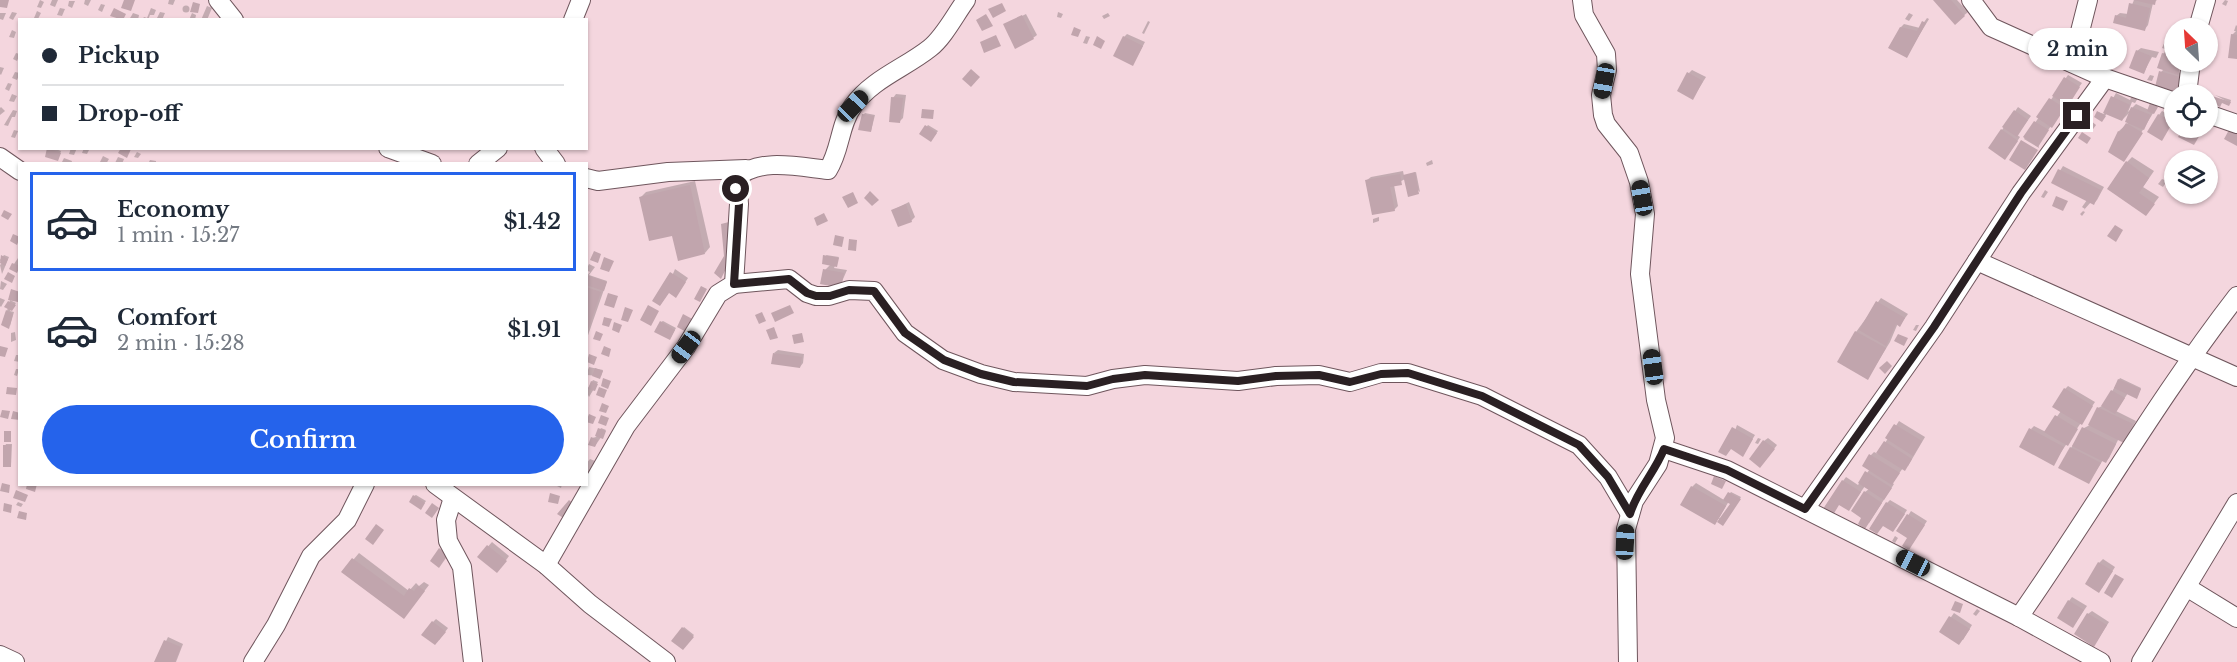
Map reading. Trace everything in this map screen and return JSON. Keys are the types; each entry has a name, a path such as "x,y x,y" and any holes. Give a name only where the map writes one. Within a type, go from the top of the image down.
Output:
{"street":[{"path":"218,0 232,18"},
{"path":"574,18 581,0"},
{"path":"588,178 598,181 668,172 787,165 828,170 836,157 842,128 853,106 869,89 932,47 966,0"},
{"path":"1582,0 1584,15 1606,54 1606,70 1601,95 1603,115 1634,163 1645,214 1640,274 1656,400 1665,438 1664,449 1658,464 1634,501 1626,529 1628,662"},
{"path":"1971,0 1991,27 2105,78 2164,98"},
{"path":"2072,63 2088,0"},
{"path":"2201,18 2206,0"},
{"path":"1805,509 1934,327 2021,193 2105,78"},
{"path":"2218,117 2237,124"},
{"path":"394,150 426,162"},
{"path":"480,162 496,150"},
{"path":"0,157 18,170"},
{"path":"734,284 739,204 736,178 746,169"},
{"path":"1977,261 2237,377"},
{"path":"546,565 626,426 686,347 718,294 734,284 789,279 807,293 816,296 830,296 849,290 874,291 905,333 944,360 981,374 1014,382 1087,386 1113,379 1145,375 1238,381 1276,376 1319,375 1350,382 1381,374 1408,373 1482,396 1579,445 1608,477 1630,514"},
{"path":"2019,617 2083,525 2191,356 2237,296"},
{"path":"1664,449 1727,470 2019,617 2101,662"},
{"path":"253,662 276,625 310,556 347,520 364,486"},
{"path":"438,486 546,565 590,604 666,662"},
{"path":"453,498 446,520 448,540 462,567 473,662"},
{"path":"2141,662 2188,588 2237,503"},
{"path":"2188,588 2237,618"},
{"path":"0,655 15,662"}],"building":[{"path":"0,0 9,0 7,8 0,7"},
{"path":"124,0 135,0 131,11 121,8"},
{"path":"1933,0 1951,0 1965,16 1955,25"},
{"path":"2133,0 2156,0 2155,5"},
{"path":"193,2 200,4 198,13 190,12"},
{"path":"1002,3 1006,11 993,18 988,9"},
{"path":"2129,3 2150,8 2145,31 2113,23 2115,15 2126,18"},
{"path":"114,8 126,14 124,18 110,16"},
{"path":"986,14 993,26 982,31 976,20"},
{"path":"1022,15 1034,39 1015,49 1003,24"},
{"path":"1922,21 1926,23 1907,58 1888,48 1900,27 1917,31"},
{"path":"1074,27 1081,30 1078,37 1071,35"},
{"path":"2231,34 2237,35 2237,59 2228,58"},
{"path":"996,35 1001,46 984,53 980,42"},
{"path":"1097,36 1105,41 1101,49 1093,45"},
{"path":"1123,36 1143,46 1133,66 1113,56"},
{"path":"2136,50 2151,56 2144,74 2129,68"},
{"path":"2162,53 2164,54 2164,70 2157,68"},
{"path":"971,69 980,77 971,87 962,79"},
{"path":"2159,71 2180,77 2178,84 2164,84 2164,90 2155,87"},
{"path":"1687,72 1703,81 1693,100 1677,91"},
{"path":"2064,77 2080,87 2068,106 2052,96"},
{"path":"2111,96 2130,105 2122,121 2103,113"},
{"path":"891,97 903,98 900,123 889,122"},
{"path":"2049,98 2065,108 2052,128 2036,117"},
{"path":"2218,98 2231,102 2229,106 2222,103 2220,107"},
{"path":"2150,103 2158,107 2154,114 2147,111"},
{"path":"2131,107 2151,115 2144,130 2125,122"},
{"path":"922,109 934,110 933,119 921,118"},
{"path":"2014,110 2028,120 2017,137 2002,127"},
{"path":"2097,111 2106,116 2102,122 2094,117"},
{"path":"862,114 874,116 871,132 858,130"},
{"path":"2158,114 2164,117 2162,141 2147,132"},
{"path":"2090,120 2096,125 2091,132 2085,128"},
{"path":"2034,121 2049,130 2038,147 2023,137"},
{"path":"2126,123 2143,133 2124,162 2108,152 2118,131 2120,132"},
{"path":"925,125 937,133 931,142 919,134"},
{"path":"2001,129 2018,141 2005,160 1988,148"},
{"path":"2229,130 2237,133 2237,146 2224,139"},
{"path":"2082,132 2091,138 2087,144 2078,138"},
{"path":"2180,138 2198,138 2194,145"},
{"path":"2021,140 2038,150 2025,170 2009,160"},
{"path":"47,150 61,153 58,161 45,157"},
{"path":"120,150 131,150 127,158 118,153"},
{"path":"2126,161 2149,178 2139,193 2155,204 2146,216 2107,189"},
{"path":"2058,169 2101,190 2094,205 2051,183"},
{"path":"1415,172 1419,194 1408,197 1403,175"},
{"path":"1400,174 1402,185 1390,187 1395,211 1372,215 1365,180"},
{"path":"690,185 705,254 678,261 672,236 649,241 639,197"},
{"path":"870,191 879,200 872,206 864,198"},
{"path":"853,192 858,203 848,208 842,197"},
{"path":"2056,196 2068,201 2063,211 2052,206"},
{"path":"906,204 912,222 898,227 891,210"},
{"path":"4,210 12,214 8,220 1,216"},
{"path":"824,213 828,221 817,226 814,218"},
{"path":"729,222 732,256 721,279 714,273 724,256 721,224"},
{"path":"2115,225 2123,230 2116,242 2107,236"},
{"path":"13,234 18,236 17,245 10,241"},
{"path":"835,235 844,237 842,247 833,245"},
{"path":"849,239 857,240 856,251 848,250"},
{"path":"594,251 601,254 598,263 590,260"},
{"path":"1,255 8,259 5,266 0,263"},
{"path":"823,255 839,258 837,267 822,264"},
{"path":"604,257 614,261 609,272 600,269"},
{"path":"12,263 18,265 17,273 9,269"},
{"path":"823,269 844,273 841,288 820,284"},
{"path":"8,272 15,276 12,283 4,279"},
{"path":"670,272 686,282 676,298 669,293 660,306 652,301"},
{"path":"588,276 607,282 604,291 588,286"},
{"path":"701,286 707,289 700,302 694,299"},
{"path":"588,288 601,292 588,330"},
{"path":"11,289 18,291 18,302 8,300"},
{"path":"608,293 618,296 614,308 604,305"},
{"path":"8,301 16,305 12,311 4,307"},
{"path":"1876,301 1905,318 1900,327 1896,324 1886,346 1859,330"},
{"path":"648,305 659,311 651,326 640,320"},
{"path":"790,305 794,313 775,322 771,313"},
{"path":"625,307 633,310 628,322 621,320"},
{"path":"6,310 13,314 9,329 1,325"},
{"path":"762,312 766,321 759,324 755,315"},
{"path":"683,314 698,322 692,335 677,327"},
{"path":"604,317 612,319 609,327 602,325"},
{"path":"660,321 675,330 670,340 654,332"},
{"path":"614,322 622,325 619,333 612,330"},
{"path":"774,327 778,338 770,340 766,330"},
{"path":"596,331 603,334 600,341 593,339"},
{"path":"1855,331 1886,348 1868,380 1837,362"},
{"path":"802,333 804,342 794,344 792,335"},
{"path":"1898,334 1908,338 1904,346 1894,341"},
{"path":"0,346 8,348 5,357 0,356"},
{"path":"604,346 611,349 609,357 601,354"},
{"path":"773,353 802,357 800,368 771,364"},
{"path":"589,354 597,357 594,365 588,362"},
{"path":"1887,361 1892,366 1885,374 1879,368"},
{"path":"595,368 603,371 600,379 592,376"},
{"path":"603,378 611,381 608,389 601,386"},
{"path":"2118,379 2141,389 2137,399 2114,388"},
{"path":"591,381 598,384 595,391 588,389"},
{"path":"7,387 17,388 16,395 6,394"},
{"path":"599,387 607,390 604,398 596,395"},
{"path":"2064,388 2093,406 2082,425 2052,407"},
{"path":"2111,390 2125,398 2115,414 2101,406"},
{"path":"602,403 609,406 606,413 599,411"},
{"path":"2097,407 2133,424 2124,443 2088,425"},
{"path":"2,410 10,411 8,419 0,417"},
{"path":"13,411 18,412 18,420 11,419"},
{"path":"589,414 596,417 593,424 588,423"},
{"path":"601,415 609,418 606,426 598,423"},
{"path":"2055,415 2078,429 2068,446 2044,432"},
{"path":"1894,424 1922,441 1913,456 1885,438"},
{"path":"1732,427 1753,439 1743,457 1731,449 1726,456 1718,452"},
{"path":"2082,427 2116,444 2106,463 2072,446"},
{"path":"598,428 606,431 603,439 595,436"},
{"path":"2029,428 2064,447 2054,466 2019,447"},
{"path":"4,431 11,431 11,442 4,442"},
{"path":"591,437 598,440 595,447 588,445"},
{"path":"1763,440 1775,449 1760,468 1749,459"},
{"path":"1884,441 1912,459 1905,471 1876,453"},
{"path":"3,445 11,445 11,467 3,467"},
{"path":"2070,447 2101,463 2089,484 2058,468"},
{"path":"1869,454 1900,473 1892,485 1862,466"},
{"path":"1865,471 1892,488 1884,500 1858,483"},
{"path":"1714,476 1726,481 1722,489 1711,484"},
{"path":"1842,480 1861,492 1849,511 1839,505 1833,515 1823,509"},
{"path":"2,483 10,485 9,493 0,491"},
{"path":"27,486 36,486 35,492 26,489"},
{"path":"1691,486 1726,506 1715,525 1680,505"},
{"path":"16,490 28,495 25,502 13,498"},
{"path":"1864,491 1882,503 1865,529 1858,524 1861,518 1851,511"},
{"path":"1728,492 1741,499 1723,526 1717,522 1730,504 1723,500"},
{"path":"550,493 560,496 558,504 548,502"},
{"path":"413,495 425,503 421,510 409,502"},
{"path":"569,500 576,506 565,519 557,514"},
{"path":"1886,502 1905,514 1893,532 1883,526 1877,534 1869,529"},
{"path":"4,503 12,505 11,513 3,511"},
{"path":"432,503 439,508 432,518 425,513"},
{"path":"19,511 27,513 26,520 17,518"},
{"path":"1907,514 1925,525 1909,550 1902,546 1907,538 1896,531"},
{"path":"376,524 384,530 373,545 365,539"},
{"path":"487,545 507,561 497,573 477,557"},
{"path":"439,548 448,555 439,568 430,561"},
{"path":"352,558 404,596 409,588 414,591 418,586 425,591 404,619 341,572"},
{"path":"2098,562 2113,571 2099,593 2085,584"},
{"path":"2115,574 2124,579 2112,598 2104,593"},
{"path":"2068,600 2084,610 2073,628 2057,618"},
{"path":"1955,601 1963,604 1960,613 1951,610"},
{"path":"2087,613 2107,625 2094,647 2074,634"},
{"path":"1949,616 1970,629 1959,645 1939,632"},
{"path":"432,621 446,632 435,645 421,635"},
{"path":"682,627 694,637 683,650 671,641"},
{"path":"164,640 181,647 175,662 154,662"}],"route":[{"path":"736,189 739,204 736,227 737,266 734,284 789,279 807,293 816,296 830,296 849,290 874,291 905,333 944,360 981,374 1014,382 1087,386 1113,379 1145,375 1238,381 1276,376 1319,375 1350,382 1381,374 1408,373 1482,396 1579,445 1608,477 1630,514 1634,501 1658,464 1664,449 1727,470 1805,509 1934,327 2021,193 2077,116"}]}
